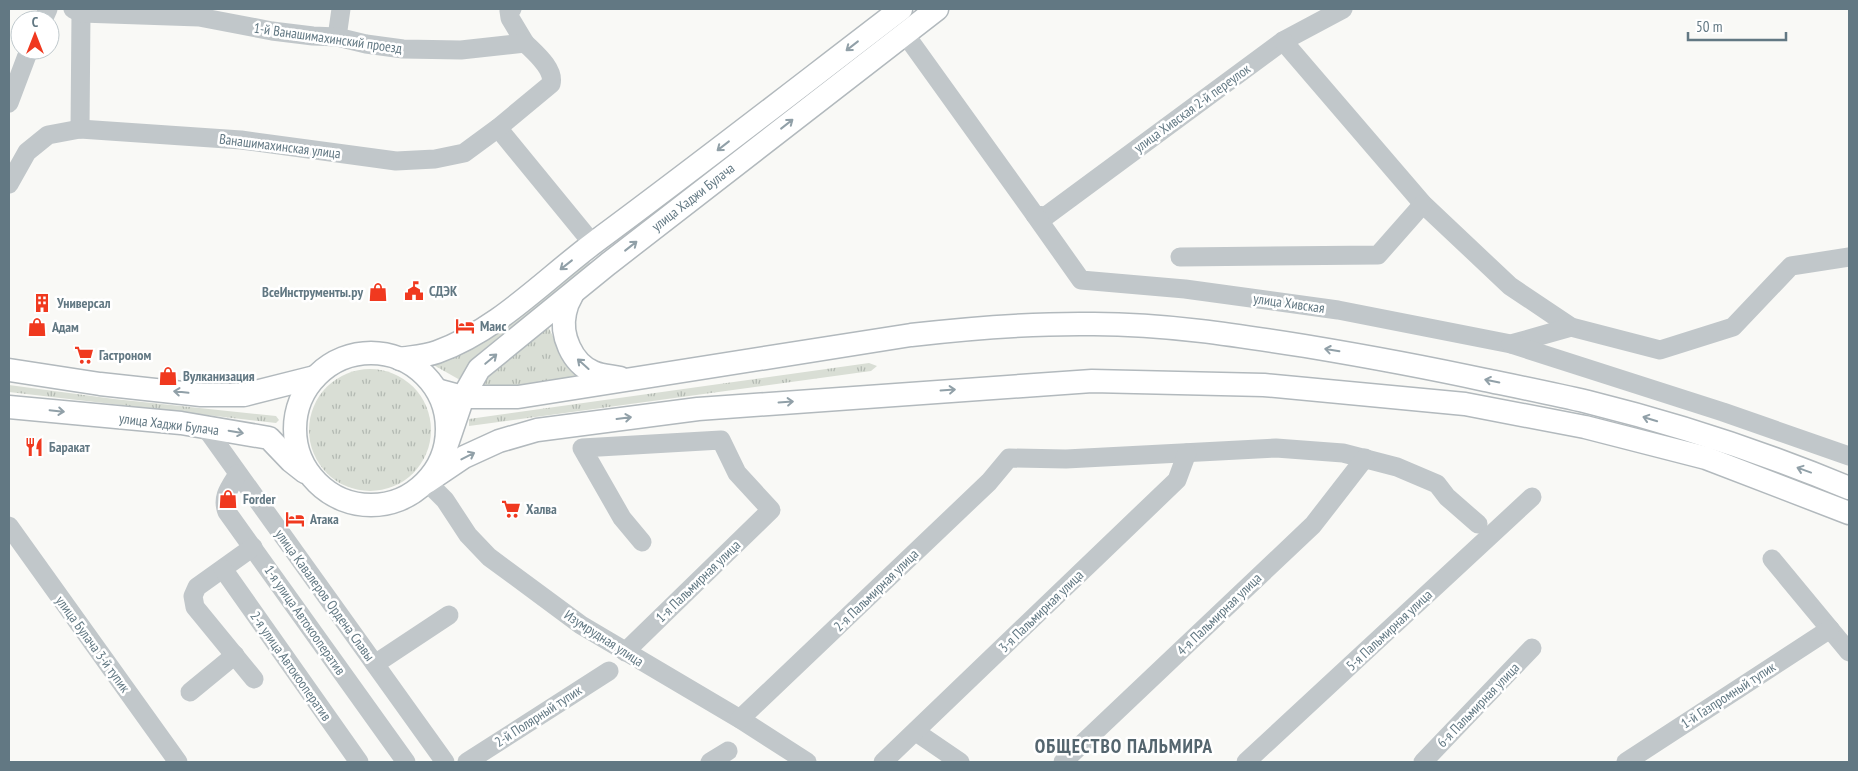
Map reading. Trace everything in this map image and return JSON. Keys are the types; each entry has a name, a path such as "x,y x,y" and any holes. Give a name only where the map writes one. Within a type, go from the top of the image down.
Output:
{"main road":[{"name":"улица Хаджи Булача","path":"445,450 463,398 479,369 608,264 937,9"},
{"name":"улица Хаджи Булача","path":"400,359 435,353 475,334 494,322 895,13"},
{"path":"895,13 905,34"},
{"path":"593,244 608,264"},
{"path":"572,295 565,312 564,334 574,356 584,367 594,372 628,379"},
{"path":"436,390 463,398 518,398 911,335 1028,324 1096,324 1224,333 1377,358 1588,402 1645,417 1711,438 1849,488"},
{"path":"426,482 437,468 445,450 447,421 441,399 436,390 418,369 400,359 379,353 359,354 338,361 316,377 300,402 295,428 297,450 314,480 324,489 348,502 371,506 395,502 405,498 464,457 500,441 537,430 698,409 1092,381 1254,385 1466,404 1585,427 1706,458 1849,513"},
{"path":"9,370 100,384 201,395 244,395 316,377"},
{"name":"улица Хаджи Булача","path":"9,406 205,427 269,438 291,461 314,480"}],"street":[{"path":"337,37 342,9"},
{"path":"512,9 509,11 510,18 525,43"},
{"name":"улица Хивская 2-й переулок","path":"1040,216 1283,41 1343,9"},
{"path":"77,11 80,129"},
{"name":"1-й Ванашимахинский проезд","path":"77,11 200,13 272,32 337,37 366,44 403,49 461,50 525,43"},
{"path":"905,34 1040,216"},
{"path":"1283,41 1423,204 1510,286 1571,326 1660,350 1733,327 1791,266 1849,257"},
{"name":"Ванашимахинская улица","path":"9,184 27,152 48,135 80,129 241,140 396,161 435,160 464,153 498,128 551,84 551,74 525,43"},
{"path":"9,103 25,60"},
{"path":"498,128 593,244"},
{"path":"1180,257 1378,255 1423,204"},
{"name":"улица Хивская","path":"1040,216 1081,280 1185,288 1338,310 1511,344 1571,326"},
{"path":"1511,344 1723,412 1849,456"},
{"name":"улица Кавалеров Ордена Славы","path":"205,427 445,762"},
{"name":"1-я Пальмирная улица","path":"625,652 772,510 737,473 721,440 582,448 615,507 642,542"},
{"path":"1187,453 1276,448 1343,453 1365,458 1397,467 1437,484 1447,497 1478,524"},
{"name":"2-я Пальмирная улица","path":"740,719 989,482 1009,458 1066,459 1187,453"},
{"name":"3-я Пальмирная улица","path":"883,762 1176,480 1187,453"},
{"name":"4-я Пальмирная улица","path":"1063,762 1313,525 1365,458"},
{"name":"1-я улица Автокооператив","path":"238,474 226,495 224,504 228,512 406,762"},
{"name":"Изумрудная улица","path":"426,482 446,500 468,535 490,557 581,625 740,719 807,762"},
{"name":"5-я Пальмирная улица","path":"1246,762 1532,497"},
{"name":"улица Булача 3-й тупик","path":"9,526 178,762"},
{"path":"253,547 197,588 193,596 196,607 254,679"},
{"path":"1772,559 1849,652"},
{"name":"2-я улица Автокооператив","path":"223,569 359,762"},
{"path":"352,686 376,665 449,616"},
{"name":"1-й Газпромный тупик","path":"1626,762 1830,629"},
{"name":"6-я Пальмирная улица","path":"1423,762 1532,648"},
{"path":"190,692 235,655"},
{"name":"2-й Полярный тупик","path":"467,762 609,670"},
{"path":"916,732 960,762"},
{"path":"710,762 728,751"}],"green space":[{"path":"589,260 590,264 478,354 460,380 430,363"},
{"path":"547,324 557,345 578,370 577,377 501,389 479,384"},
{"path":"869,363 877,366 871,371 469,426 469,419"},
{"path":"370,369 393,373 413,387 427,407 431,430 427,453 413,473 393,487 370,491 347,487 327,473 313,453 309,430 313,407 327,387 347,373"},
{"path":"9,385 114,399 276,416 279,420 276,423 9,392"}],"place":[{"name":"СДЭК","path":"414,291"},
{"name":"ВсеИнструменты.ру","path":"378,292"},
{"name":"Универсал","path":"42,303"},
{"name":"Маис","path":"465,326"},
{"name":"Адам","path":"37,327"},
{"name":"Гастроном","path":"84,355"},
{"name":"Вулканизация","path":"168,376"},
{"name":"Баракат","path":"34,447"},
{"name":"Forder","path":"228,499"},
{"name":"Халва","path":"511,509"},
{"name":"Атака","path":"295,519"}],"district":[{"name":"ОБЩЕСТВО ПАЛЬМИРА","path":"1124,746"}]}
